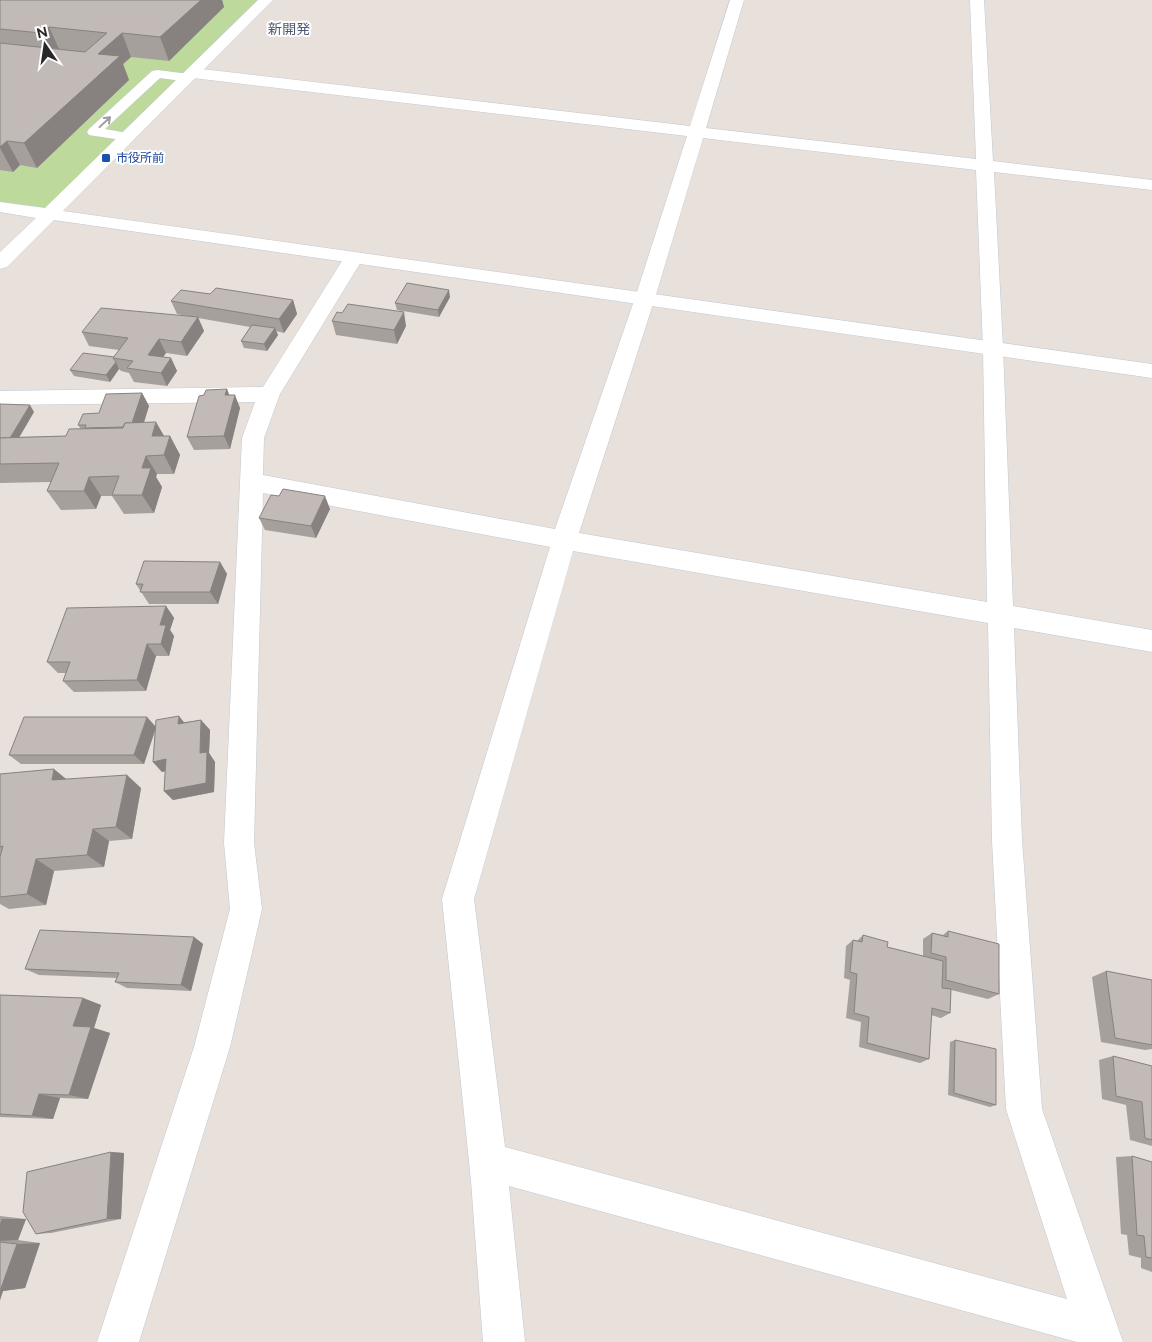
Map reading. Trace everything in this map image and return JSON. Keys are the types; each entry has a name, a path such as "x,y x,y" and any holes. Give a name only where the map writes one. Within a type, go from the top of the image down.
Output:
{"street":[{"path":"0,263 51,215 266,0"},
{"path":"504,1342 488,1162 458,899 564,540 645,298 737,0"},
{"path":"977,0 993,348 1007,840 1024,1109 1100,1334"},
{"path":"191,76 1152,185"},
{"path":"0,207 1152,371"},
{"path":"118,1342 212,1047 246,909 239,843 253,438 269,394 354,257"},
{"path":"0,398 269,394"},
{"path":"252,482 564,540 1000,613 1152,641"},
{"path":"488,1162 1100,1334"}],"lane":[{"path":"128,137 94,132 157,74 191,76"}],"green space":[{"path":"0,0 262,0 50,212 0,205"}],"building":[{"path":"0,0 201,0 160,37 122,33 98,54 120,56 24,143 7,141 0,147 0,43 85,52 107,33 49,27 41,33 0,29"},
{"path":"407,283 449,290 438,310 395,303"},
{"path":"216,288 293,300 279,319 171,301 181,290 210,294"},
{"path":"348,304 404,312 394,330 332,321 337,312 342,313"},
{"path":"101,308 198,317 181,342 159,339 148,355 171,358 161,373 127,368 133,361 113,358 128,338 82,332"},
{"path":"252,325 275,328 264,344 241,341"},
{"path":"83,353 114,357 116,362 106,375 70,370"},
{"path":"227,389 225,395 235,395 224,436 187,437 199,396 204,395 206,390"},
{"path":"142,393 132,423 125,423 123,427 85,428 86,425 78,425 83,414 99,413 106,394"},
{"path":"0,404 30,405 10,438 0,438"},
{"path":"156,422 152,436 170,436 164,455 146,456 142,468 151,468 142,495 112,495 119,476 89,477 84,491 47,491 59,463 0,464 0,438 66,436 69,429 123,428 125,423"},
{"path":"283,489 325,496 311,526 259,518 271,495 279,496"},
{"path":"144,561 220,562 210,592 140,592 143,584 136,584"},
{"path":"166,606 160,625 166,625 161,644 147,644 137,680 63,681 70,662 47,662 67,608"},
{"path":"179,716 178,724 201,720 200,753 207,752 206,783 164,791 166,759 153,762 156,720"},
{"path":"24,717 147,717 134,755 9,755"},
{"path":"54,769 52,780 127,775 116,827 93,829 87,855 36,859 27,894 0,897 0,857 3,846 0,847 0,774"},
{"path":"40,930 194,937 181,985 115,982 119,973 25,969"},
{"path":"948,931 999,944 999,994 946,980 946,957 931,953 932,933 948,937"},
{"path":"863,935 888,942 887,947 943,961 942,988 951,989 950,1013 932,1008 929,1059 867,1043 869,1017 854,1013 857,974 850,972 853,940 862,942"},
{"path":"1106,971 1152,980 1152,1045 1115,1038"},
{"path":"0,995 83,998 73,1026 91,1027 69,1095 39,1094 32,1116 0,1114"},
{"path":"955,1040 996,1049 996,1105 954,1093"},
{"path":"1113,1056 1152,1066 1152,1140 1145,1138 1142,1102 1116,1096"},
{"path":"111,1152 107,1219 36,1234 23,1212 27,1172"},
{"path":"1132,1156 1152,1162 1152,1258 1146,1257 1144,1236 1137,1235"},
{"path":"0,1242 17,1244 0,1291"}],"place":[{"name":"市役所前","path":"106,158"}],"district":[{"name":"新開発","path":"289,29"}]}
